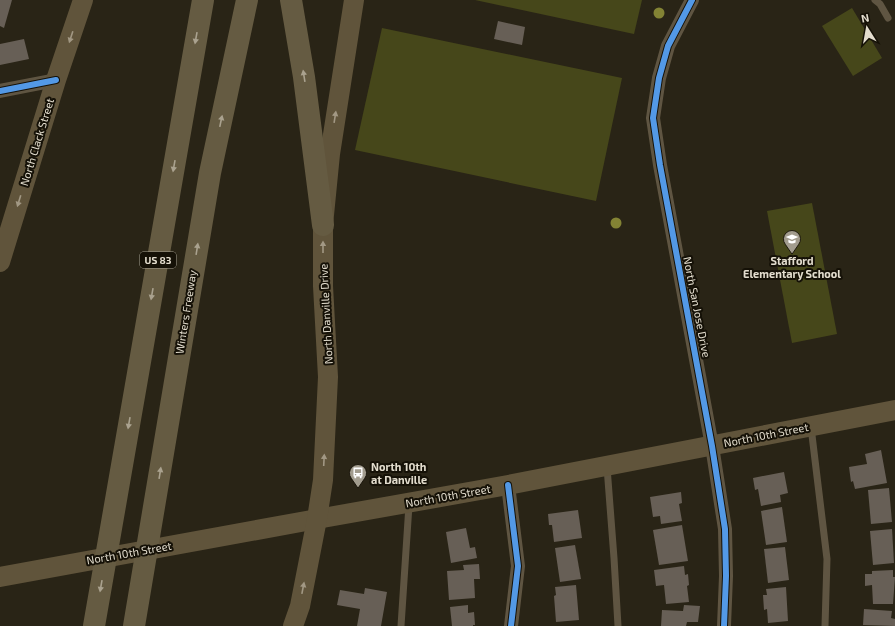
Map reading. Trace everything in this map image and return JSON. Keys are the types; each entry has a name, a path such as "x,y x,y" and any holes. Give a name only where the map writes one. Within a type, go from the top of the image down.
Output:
{"highway":[{"name":"US 83","path":"95,620 203,0"},
{"name":"Winters Freeway","path":"136,616 210,173 246,0"},
{"path":"291,0 304,77 323,225"}],"main road":[{"name":"North Clack Street","path":"0,262 56,80 83,0"},
{"name":"North Danville Drive","path":"293,626 300,606 317,519 322,480 328,376 323,286 323,225 330,154 354,0"},
{"name":"North 10th Street","path":"0,577 508,485 895,410"}],"street":[{"name":"North San Jose Drive","path":"692,0 668,46 659,78 653,118 660,165 712,446 725,529 726,576 724,626"},
{"path":"0,91 56,80"},
{"path":"508,485 518,566 511,626"}],"lane":[{"path":"875,0 880,4 888,18"},
{"path":"811,427 827,559 825,626"},
{"path":"607,466 618,626"},
{"path":"401,626 409,502"}],"shaded area":[{"path":"475,0 642,0 634,34"},
{"path":"852,8 882,58 853,76 822,26"},
{"path":"382,28 622,78 596,201 355,150"},
{"path":"812,203 837,334 792,343 767,211"}],"building":[{"path":"0,0 12,0 4,28 0,26"},
{"path":"498,21 525,27 522,45 494,39"},
{"path":"24,39 29,59 0,65 0,44"},
{"path":"881,450 887,483 855,489 853,481 851,482 849,467 867,464 865,454"},
{"path":"784,472 788,493 780,495 781,502 761,506 758,489 755,490 753,478"},
{"path":"889,488 892,522 871,524 868,490"},
{"path":"681,492 682,503 679,504 682,521 661,524 660,516 653,517 650,497"},
{"path":"782,507 787,542 766,545 761,511"},
{"path":"578,510 582,538 554,542 552,525 549,525 548,514"},
{"path":"682,525 688,561 659,565 653,530"},
{"path":"466,528 470,548 475,547 477,558 451,563 446,532"},
{"path":"892,529 894,563 873,565 870,531"},
{"path":"575,545 581,579 560,582 555,548"},
{"path":"785,547 789,580 768,583 764,549"},
{"path":"479,564 480,579 474,579 475,598 449,600 447,571 464,570 463,565"},
{"path":"684,566 685,575 688,574 689,585 687,586 689,602 666,604 664,585 656,586 654,570"},
{"path":"893,570 893,577 895,577 893,604 873,604 872,585 865,586 865,574 872,574 872,571"},
{"path":"576,585 579,620 556,622 554,596 556,595 555,587"},
{"path":"786,587 788,621 768,623 767,609 764,610 763,595 767,595 766,589"},
{"path":"365,588 387,592 381,626 357,626 360,609 337,605 340,590 364,594"},
{"path":"468,605 468,613 474,612 475,625 452,626 450,607"},
{"path":"684,605 700,606 698,622 687,622 686,626 661,626 662,610 683,611"},
{"path":"864,609 892,611 891,618 895,619 895,626 863,625"}],"cycle path":[{"path":"692,0 668,46 659,78 653,118 660,165 712,446 725,529 726,576 724,626"},
{"path":"0,91 56,80"},
{"path":"508,485 518,566 511,626"}],"place":[{"name":"Stafford Elementary School","path":"792,254"},
{"name":"North 10th at Danville","path":"358,488"}]}
